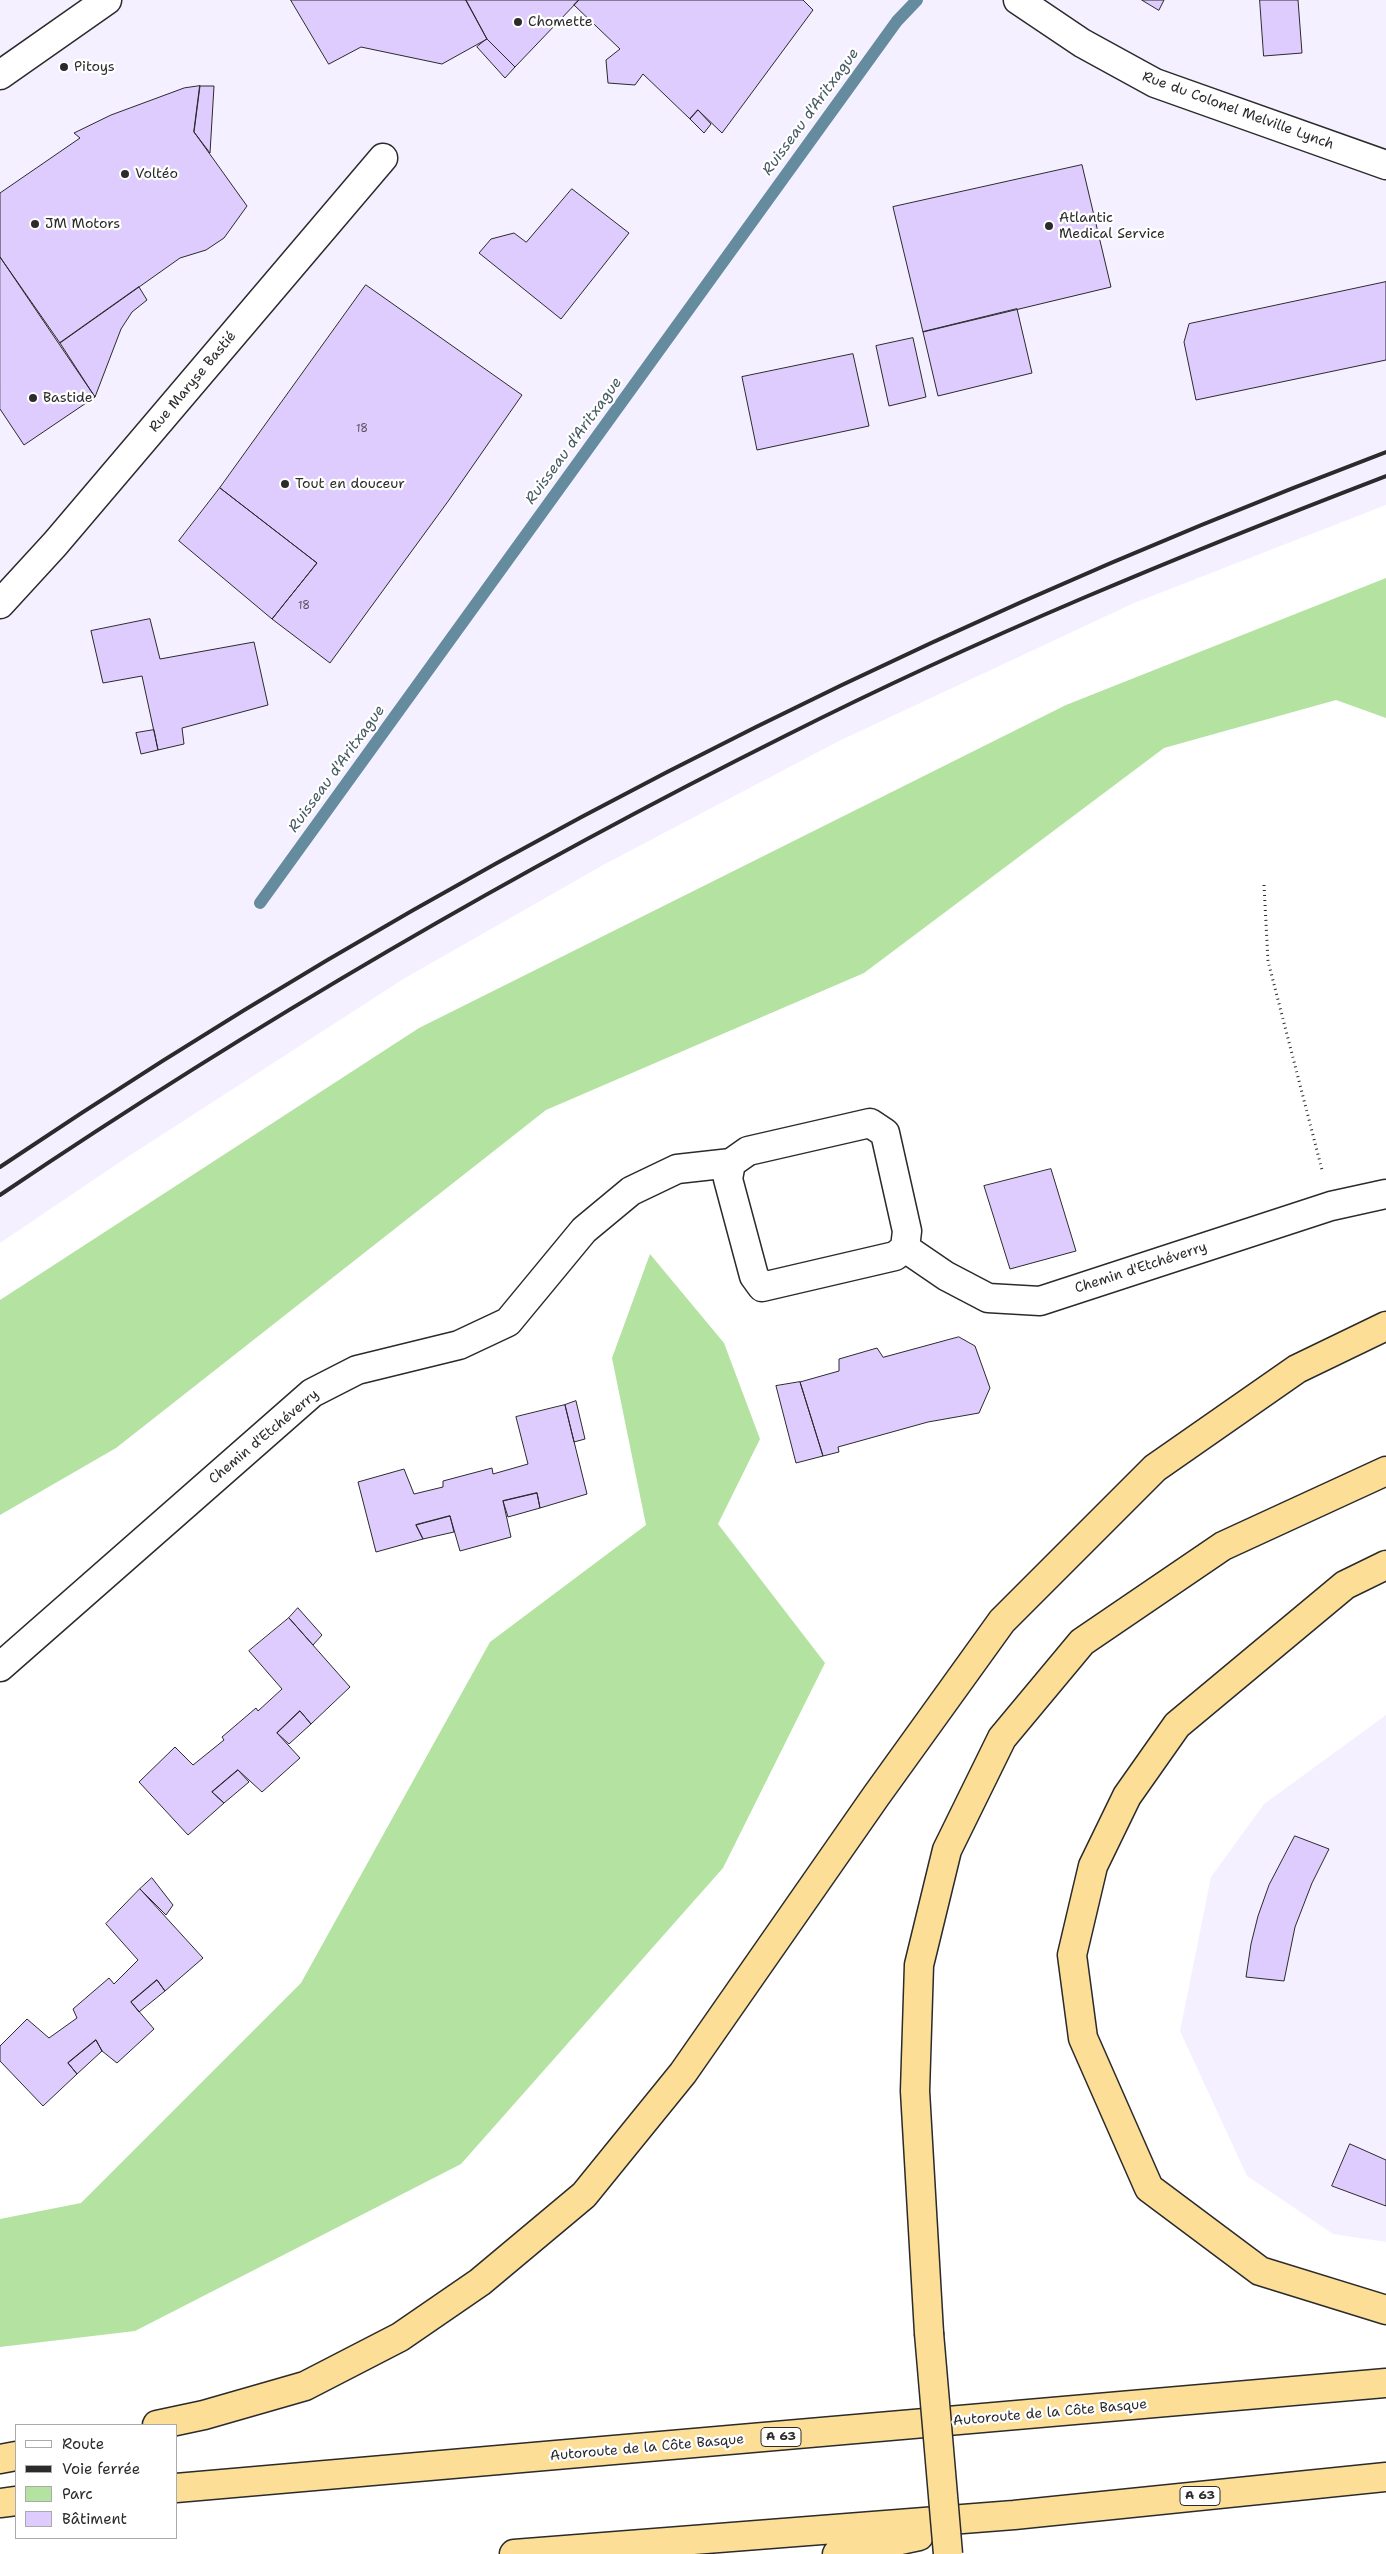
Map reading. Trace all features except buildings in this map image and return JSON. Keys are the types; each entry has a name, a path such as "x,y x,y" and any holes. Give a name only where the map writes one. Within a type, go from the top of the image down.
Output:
{"highway":[{"path":"162,2424 204,2415 305,2386 400,2337 480,2282 584,2195 683,2073 876,1796 1002,1621 1154,1468 1297,1369 1386,1326"},
{"path":"948,2554 929,2333 915,2091 919,1965 947,1850 1002,1738 1082,1642 1223,1546 1386,1472"},
{"path":"1386,1565 1345,1585 1177,1726 1127,1796 1093,1866 1072,1955 1083,2038 1150,2188 1260,2271 1386,2310"},
{"name":"Autoroute de la Côte Basque","path":"178,2488 1386,2383"},
{"path":"0,2459 15,2456"},
{"name":"A 63","path":"514,2554 1014,2515 1386,2477"},
{"path":"0,2503 15,2501"},
{"path":"837,2554 1014,2515"}],"street":[{"path":"0,76 107,0"},
{"name":"Rue du Colonel Melville Lynch","path":"1027,3 1082,43 1156,83 1386,165"},
{"name":"Rue Maryse Bastié","path":"0,604 62,537 382,158"},
{"name":"Chemin d'Etchéverry","path":"0,1667 312,1393 357,1370 459,1345 508,1322 584,1230 631,1191 677,1169 731,1163 748,1152 870,1124 885,1133 907,1232 905,1248 946,1276 988,1298 1040,1301 1332,1206 1386,1194"},
{"path":"731,1163 728,1179 754,1276 762,1287 895,1256 905,1248"}],"path":[{"path":"1264,885 1268,961 1332,1206"}],"shaded area":[{"path":"0,0 1386,0 1386,505 1134,603 839,741 605,864 405,978 126,1158 0,1243"},
{"path":"1386,1715 1386,2242 1333,2234 1247,2176 1180,2031 1211,1877 1264,1804"}],"green space":[{"path":"1386,578 1386,718 1336,700 1164,748 864,973 546,1110 116,1448 0,1515 0,1300 419,1028 1066,705"},
{"path":"650,1254 724,1343 760,1439 718,1524 825,1663 723,1868 461,2164 135,2331 0,2347 0,2219 81,2203 301,1983 490,1642 646,1525 612,1358"}],"waterway":[{"name":"Ruisseau d'Aritxague","path":"260,903 897,21 917,0"}],"railway":[{"path":"0,1167 165,1059 331,957 501,861 672,769 847,682 1024,601 1203,524 1386,452"},
{"path":"0,1195 191,1071 386,952 485,895 685,787 860,699 1008,631 1158,566 1386,476"}],"place":[{"name":"Chomette","path":"518,22"},
{"name":"Pitoys","path":"64,67"},
{"name":"Voltéo","path":"125,174"},
{"name":"JM Motors","path":"35,224"},
{"name":"Atlantic Medical Service","path":"1049,226"},
{"name":"Bastide","path":"33,398"},
{"name":"Tout en douceur","path":"285,484"}]}
